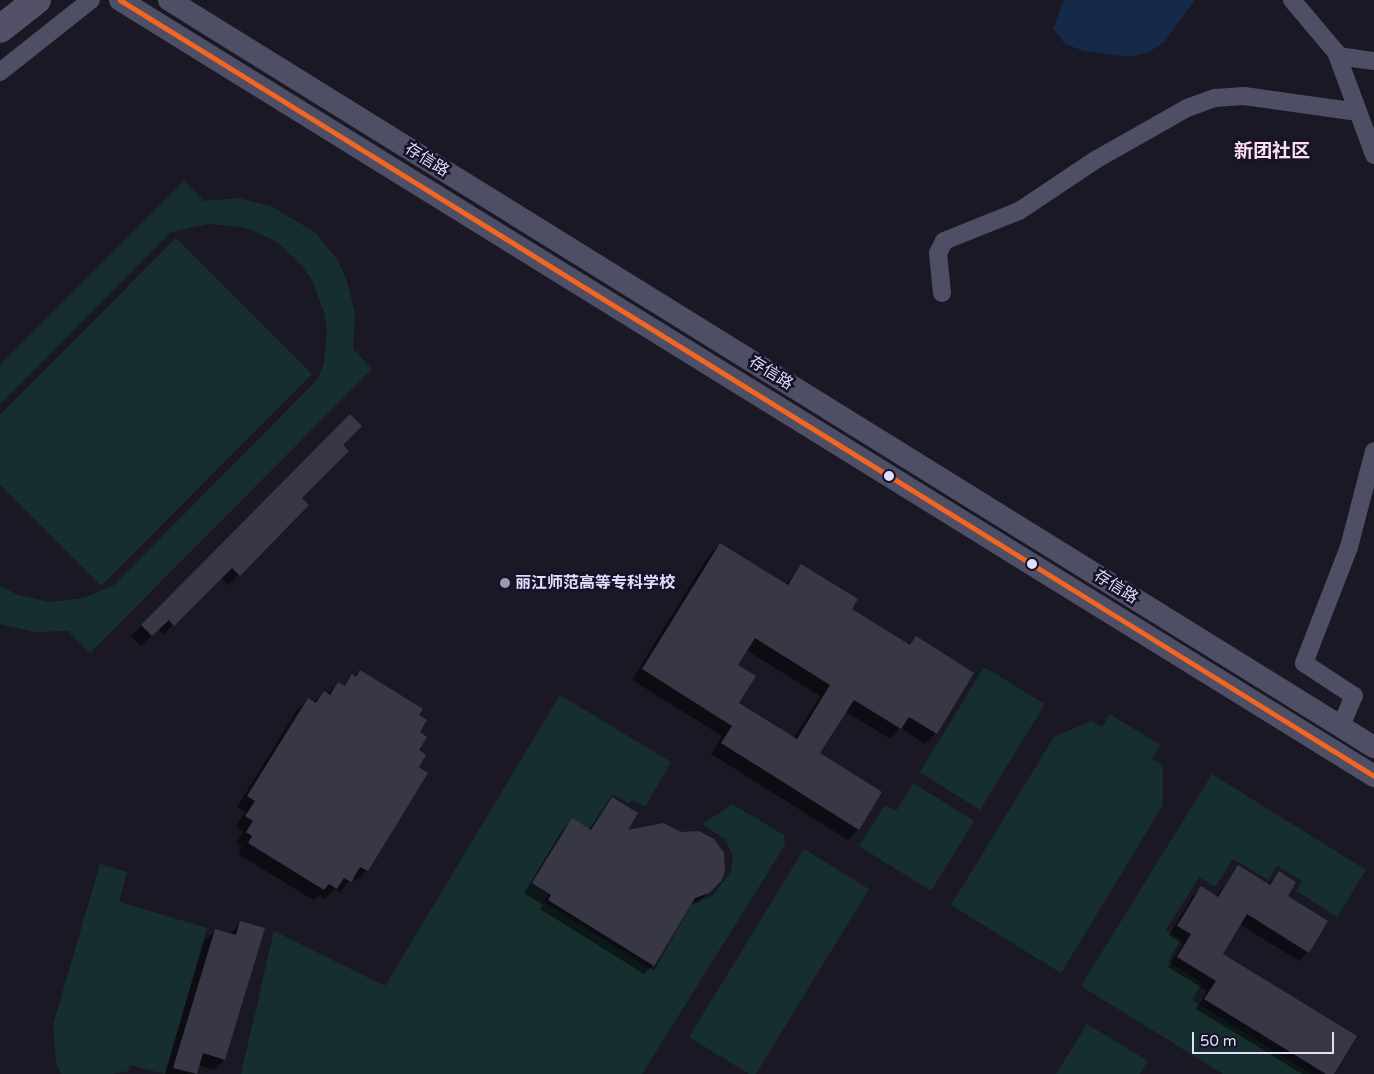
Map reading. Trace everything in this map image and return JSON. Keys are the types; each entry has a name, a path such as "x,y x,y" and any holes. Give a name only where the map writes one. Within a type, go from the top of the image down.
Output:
{"main road":[{"path":"0,29 37,0"}],"street":[{"path":"0,72 90,0"},
{"name":"存信路","path":"120,0 1374,776"},
{"name":"存信路","path":"169,0 1374,747"},
{"path":"1292,0 1338,56 1374,155"},
{"path":"1338,56 1374,61"},
{"path":"942,292 938,253 944,241 1019,211 1097,159 1187,108 1215,98 1244,96 1358,112"},
{"path":"1341,726 1354,696 1304,663 1349,547 1374,451"}],"green space":[{"path":"184,181 204,201 238,198 271,206 316,233 338,261 346,278 355,313 353,349 372,369 90,653 68,631 35,632 0,624 0,586 18,595 51,602 84,598 114,585 318,379 324,363 327,329 324,312 312,280 302,266 277,242 261,234 243,227 207,224 171,232 0,404 0,365"},
{"path":"176,238 312,374 101,586 0,485 0,415"},
{"path":"984,667 1045,704 980,810 920,772"},
{"path":"560,695 671,762 645,807 632,799 629,804 612,794 544,902 654,971 693,902 712,897 731,871 733,857 726,840 703,824 732,804 784,835 785,845 642,1074 241,1074 274,931 385,986"},
{"path":"1110,714 1160,745 1152,758 1163,766 1163,805 1061,973 951,905 1054,737 1091,721 1102,727"},
{"path":"1212,774 1366,870 1337,917 1296,891 1302,881 1277,866 1268,880 1233,859 1215,887 1199,877 1166,930 1181,940 1168,961 1202,983 1192,1000 1311,1074 1223,1074 1081,986"},
{"path":"913,783 974,821 931,891 859,846 885,805 896,811"},
{"path":"804,849 869,889 756,1074 749,1074 689,1037"},
{"path":"100,864 127,872 119,902 207,928 165,1074 130,1065 128,1071 110,1074 61,1074 56,1062 53,1025"},
{"path":"1087,1024 1148,1061 1140,1074 1056,1074"}],"water":[{"path":"1064,0 1195,0 1165,41 1148,53 1129,57 1084,51 1065,44 1053,28"}],"building":[{"path":"350,414 362,426 343,445 349,451 302,498 309,505 240,576 232,568 174,626 169,620 152,636 141,625"},
{"path":"720,543 788,585 801,564 858,599 852,609 910,645 916,636 974,673 937,734 909,717 901,729 854,700 820,753 882,792 859,830 721,743 732,726 642,669","holes":["755,638 830,685 797,739 739,703 756,676 738,665"]},
{"path":"360,670 423,709 419,715 427,720 420,732 427,737 419,750 426,755 419,767 428,773 368,871 360,867 351,882 344,878 337,889 329,884 324,890 248,843 252,836 246,832 253,821 245,816 255,801 247,796 308,698 316,703 324,691 330,695 338,682 345,686 352,674 356,677"},
{"path":"612,797 638,813 628,830 663,823 681,832 699,831 714,839 724,853 725,871 722,880 709,893 695,898 654,966 548,900 551,895 532,883 572,818 591,830"},
{"path":"1238,865 1270,885 1279,871 1296,882 1288,896 1328,921 1309,953 1247,914 1223,954 1357,1036 1334,1074 1326,1074 1204,999 1216,981 1177,957 1191,934 1177,926 1201,886 1218,897"},
{"path":"240,921 265,928 225,1060 203,1053 197,1074 173,1068 215,929 236,935"}],"transit line":[{"path":"120,0 1374,776"}],"place":[{"name":"丽江师范高等专科学校","path":"505,583"}],"district":[{"name":"新团社区","path":"1272,152"}]}
